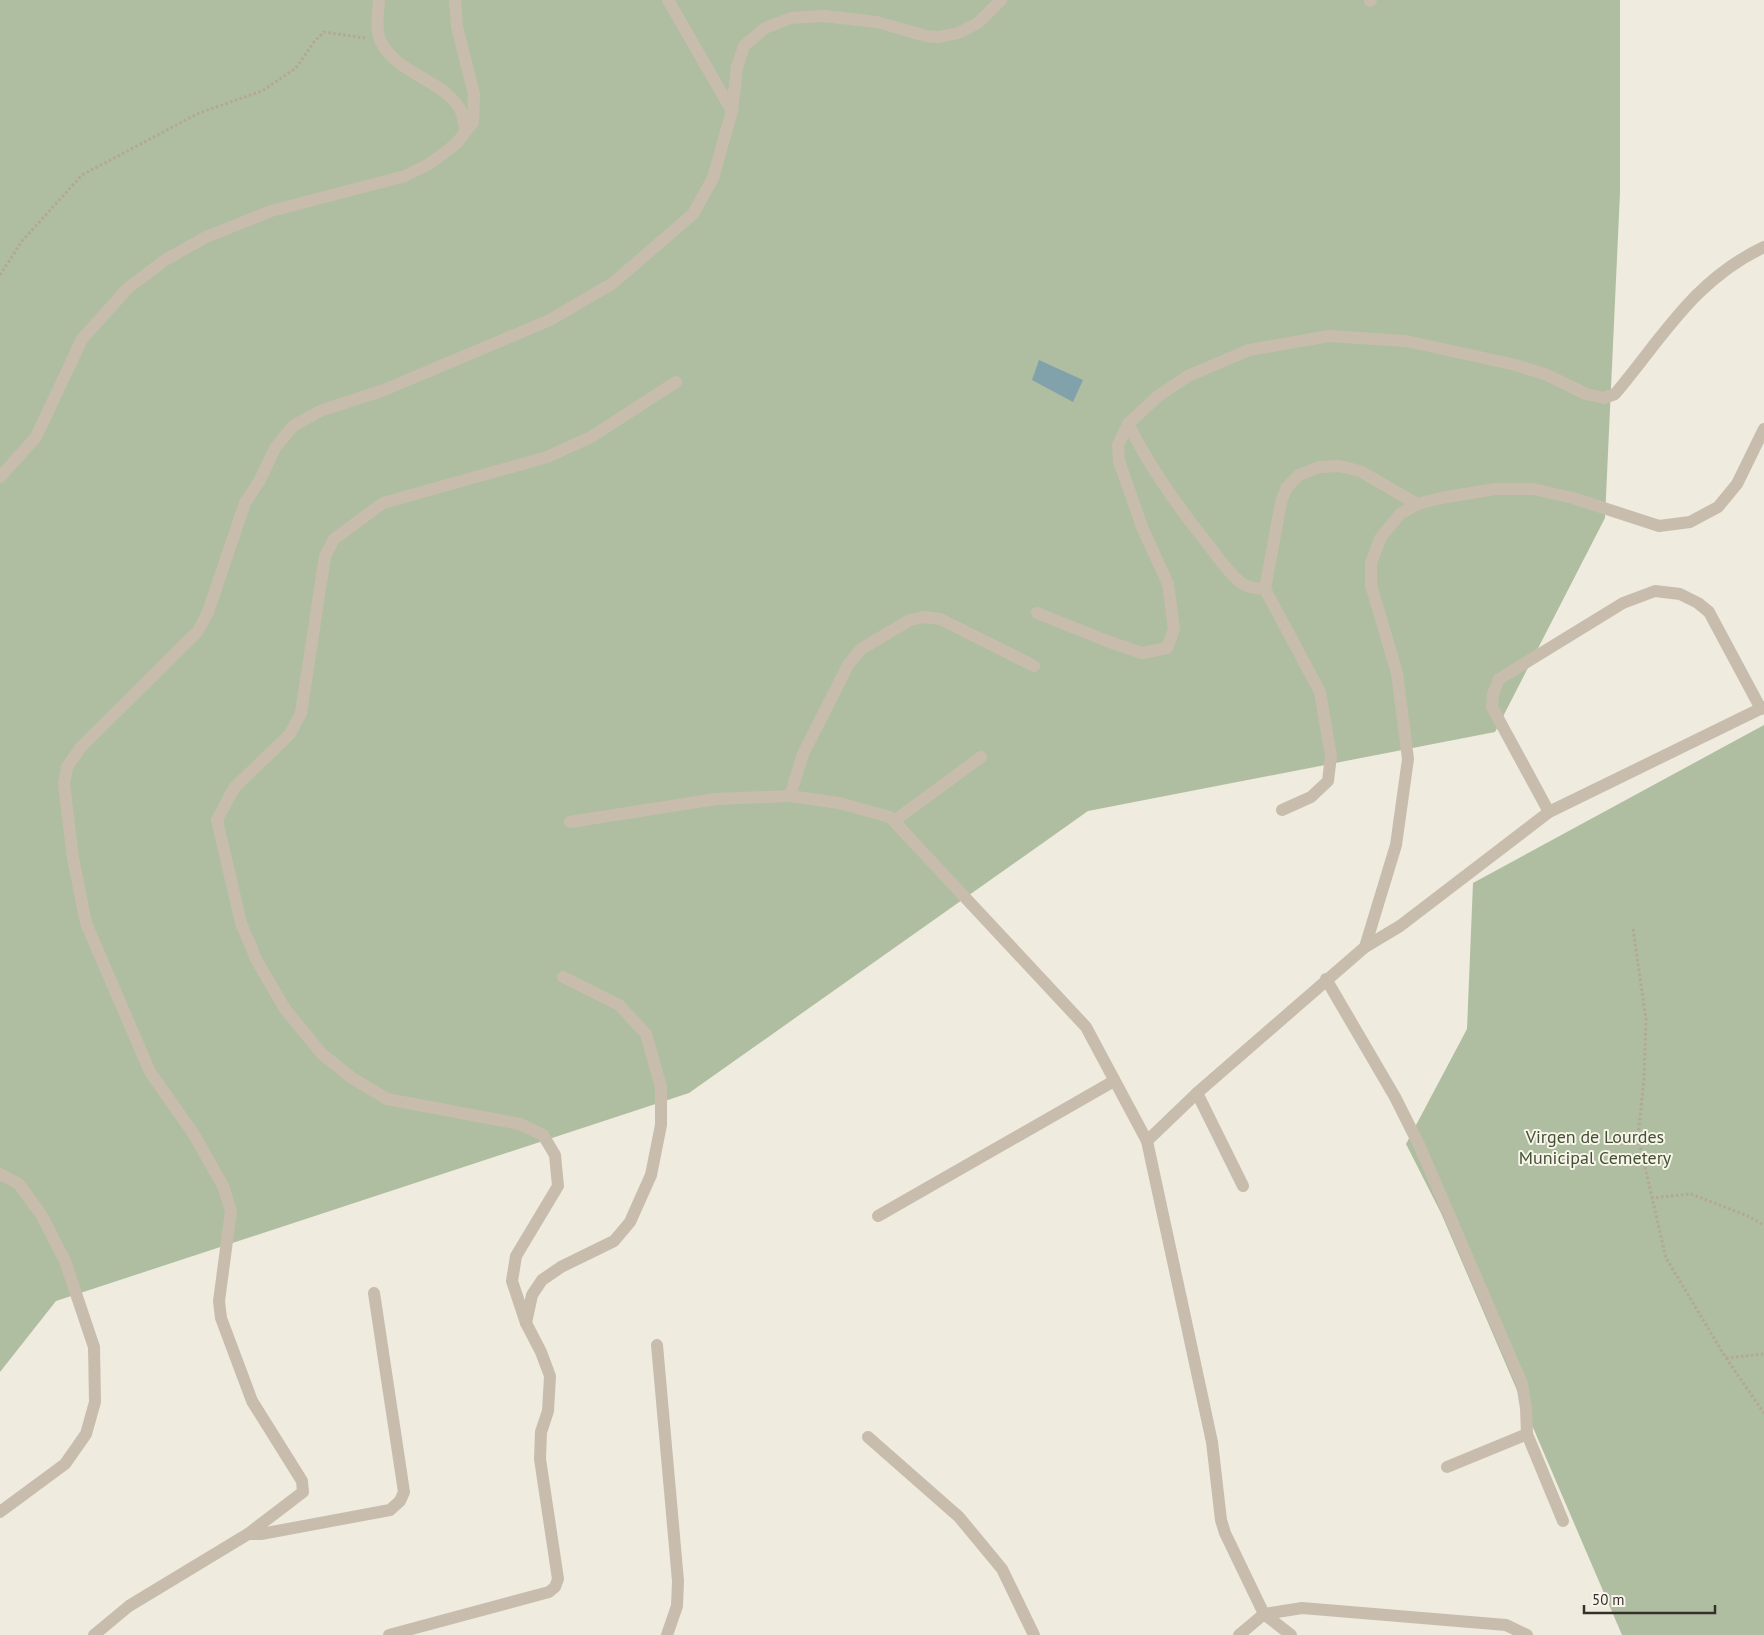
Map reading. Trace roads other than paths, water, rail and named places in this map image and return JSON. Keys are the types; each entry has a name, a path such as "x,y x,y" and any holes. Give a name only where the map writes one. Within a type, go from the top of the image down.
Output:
{"street":[{"path":"378,0 380,41 389,54 406,68 440,89 460,109 466,131"},
{"path":"0,477 36,437 82,339 128,288 165,260 206,237 271,211 405,176 429,164 456,144 473,122 474,94 457,27 455,0"},
{"path":"668,0 732,111"},
{"path":"94,1635 129,1606 248,1534 302,1492 302,1481 252,1401 221,1318 219,1301 231,1211 222,1186 193,1133 150,1072 86,923 74,858 64,784 67,767 81,747 198,632 208,612 244,503 260,480 275,448 293,426 320,411 384,390 550,320 613,283 693,214 713,178 732,111 737,67 744,46 765,28 791,18 824,16 877,22 926,36 939,37 958,32 978,23 1001,0"},
{"path":"1037,613 1142,653 1167,648 1174,630 1168,584 1142,527 1119,461 1118,445 1128,424 1158,396 1188,376 1249,350 1328,336 1406,341 1516,365 1547,375 1586,394 1604,398 1615,394 1670,323 1716,276 1745,256 1764,247"},
{"path":"389,1635 549,1592 555,1587 558,1579 540,1459 541,1432 548,1411 550,1376 541,1352 526,1323 512,1281 516,1256 558,1186 555,1155 544,1135 520,1124 388,1098 352,1078 322,1054 285,1009 257,961 241,923 217,820 234,788 290,734 302,713 325,556 334,539 383,503 547,457 591,437 676,382"},
{"path":"1128,424 1146,460 1183,514 1222,562 1240,581 1251,588 1265,589"},
{"path":"1365,947 1396,845 1408,759 1397,673 1371,585 1370,563 1381,537 1400,514 1417,504 1495,489 1533,490 1573,498 1659,526 1690,522 1718,507 1737,484 1764,429"},
{"path":"1282,810 1311,797 1328,781 1331,756 1320,692 1265,589 1281,502 1287,487 1299,475 1319,467 1339,466 1360,471 1417,504"},
{"path":"1147,1141 1197,1093 1365,947 1400,926 1549,812 1762,708 1709,612 1698,603 1680,594 1655,591 1623,603 1499,679 1493,694 1492,707 1549,812"},
{"path":"790,796 803,754 848,665 861,650 910,620 924,617 940,619 1034,666"},
{"path":"894,821 982,757"},
{"path":"570,822 716,799 790,796 839,803 890,817 1086,1027 1147,1141 1212,1442 1221,1520 1225,1533 1264,1614 1291,1635"},
{"path":"526,1323 532,1295 542,1280 561,1267 614,1241 630,1222 651,1175 661,1125 661,1087 646,1034 619,1005 563,977"},
{"path":"1326,979 1395,1097 1420,1147 1522,1384 1526,1408 1527,1434 1563,1521"},
{"path":"878,1216 1114,1081"},
{"path":"1197,1093 1243,1186"},
{"path":"0,1174 18,1184 42,1216 65,1261 94,1348 95,1402 86,1434 65,1464 0,1512"},
{"path":"248,1534 261,1534 390,1510 400,1501 404,1492 374,1293"},
{"path":"657,1345 678,1581 676,1606 666,1635"},
{"path":"1447,1467 1527,1434"},
{"path":"868,1437 959,1517 1002,1569 1034,1635"},
{"path":"1239,1635 1264,1614 1302,1608 1355,1611 1434,1621 1506,1625 1527,1635"}],"water":[{"path":"1039,360 1083,380 1073,402 1032,380"}],"park label":[{"name":"Virgen de Lourdes Municipal Cemetery","path":"1595,1146"}]}
